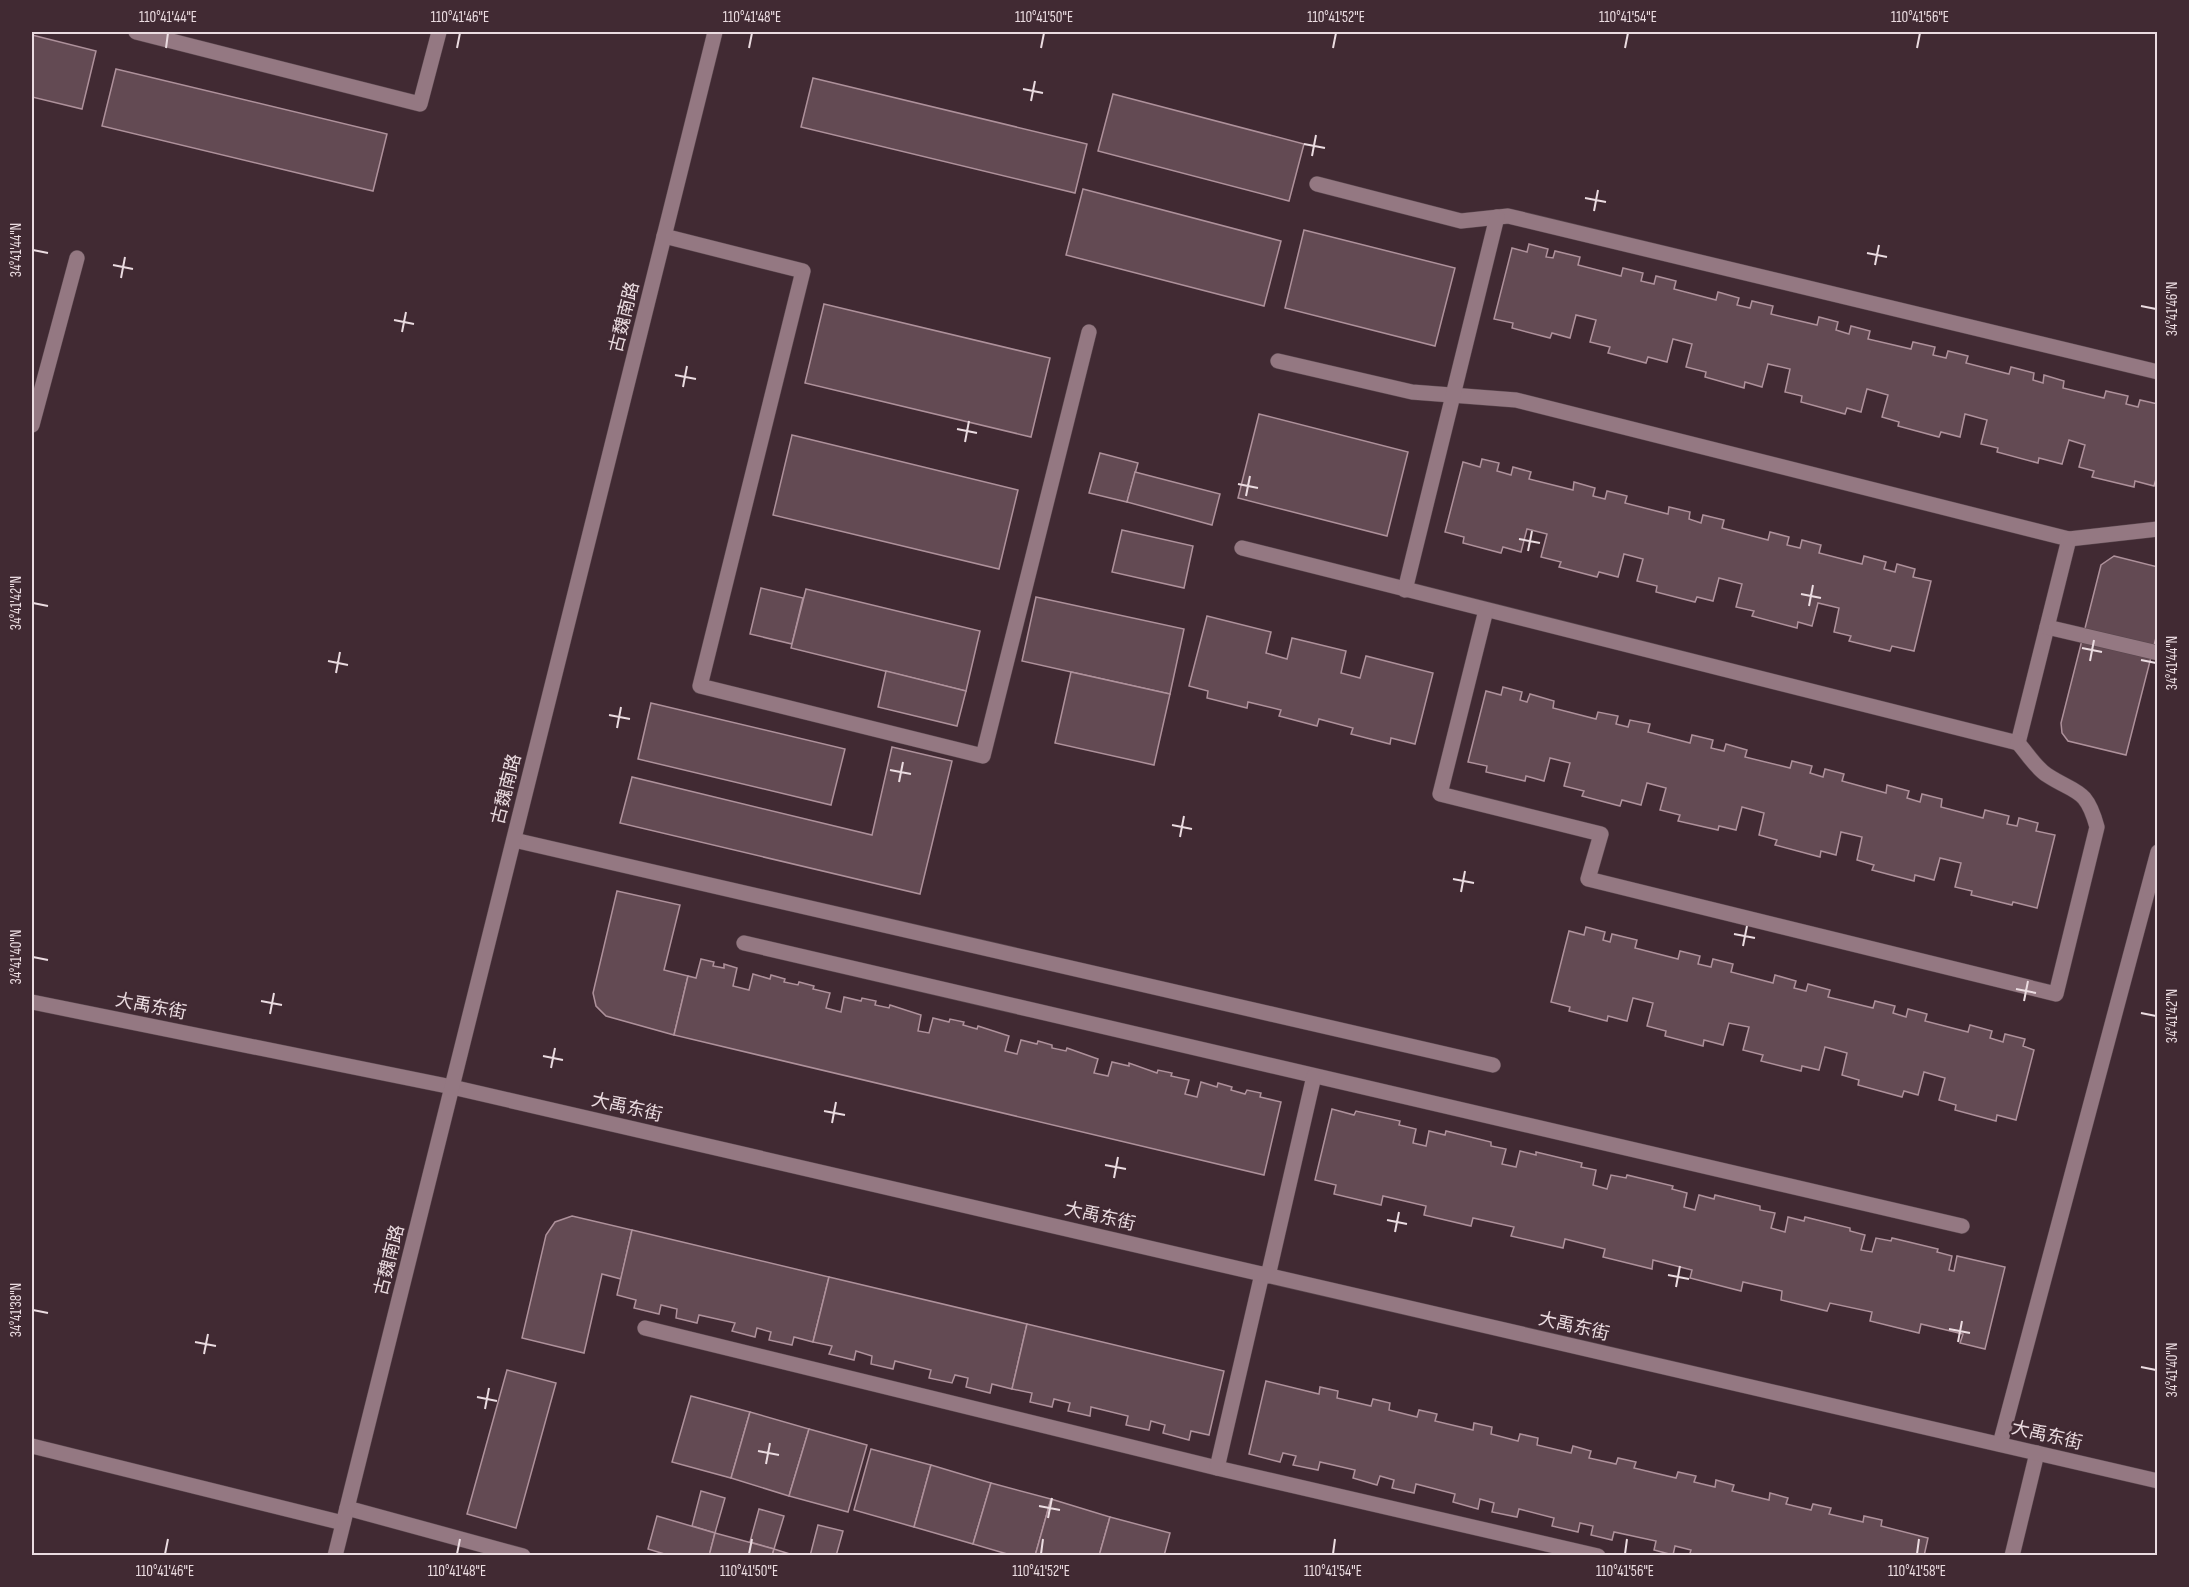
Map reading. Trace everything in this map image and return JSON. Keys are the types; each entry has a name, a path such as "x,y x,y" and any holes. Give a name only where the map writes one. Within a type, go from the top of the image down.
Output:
{"street":[{"path":"136,32 420,104 439,32"},
{"name":"古魏南路","path":"335,1556 715,32"},
{"path":"1317,184 1461,221 1508,216 2157,372"},
{"path":"1405,590 1497,217"},
{"path":"664,236 804,271 700,686 983,756 1089,332"},
{"path":"32,424 77,258"},
{"path":"1278,361 1412,392 1516,400 2070,539 2157,529"},
{"path":"2018,743 2070,539"},
{"path":"1242,548 2018,743 2046,775 2080,793 2094,814 2097,827 2056,994 1588,879 1601,834 1440,794 1486,610"},
{"path":"2047,627 2157,653"},
{"path":"514,840 1493,1065"},
{"path":"2000,1444 2157,852"},
{"path":"744,943 1962,1227"},
{"name":"大禹东街","path":"32,1002 452,1087 2157,1481"},
{"path":"1217,1468 1314,1076"},
{"path":"645,1328 1217,1468 1598,1556"},
{"path":"32,1446 343,1523"},
{"path":"2012,1556 2037,1453"},
{"path":"347,1508 523,1556"}],"building":[{"path":"32,35 96,51 82,109 32,97"},
{"path":"116,69 387,134 373,191 102,126"},
{"path":"813,78 1087,144 1075,193 801,127"},
{"path":"1113,94 1304,144 1289,201 1098,151"},
{"path":"1083,189 1281,241 1264,306 1066,255"},
{"path":"1304,230 1455,268 1435,346 1285,308"},
{"path":"1529,244 1548,249 1546,257 1553,258 1555,251 1580,257 1578,265 1621,276 1623,268 1643,273 1641,281 1654,284 1656,276 1676,281 1674,289 1716,300 1718,292 1739,298 1737,305 1750,308 1752,301 1773,306 1771,314 1817,325 1819,317 1838,322 1836,330 1849,334 1851,326 1870,331 1868,339 1911,349 1913,342 1935,347 1933,355 1946,358 1948,351 1968,356 1966,363 2009,374 2011,367 2034,373 2033,380 2043,383 2044,375 2064,381 2063,388 2104,398 2106,391 2128,396 2126,404 2138,407 2140,400 2158,404 2158,472 2154,486 2135,481 2134,487 2092,477 2094,471 2079,467 2085,445 2069,440 2062,464 2039,458 2038,463 1997,452 1998,448 1981,444 1987,420 1965,414 1960,437 1941,432 1939,437 1898,426 1899,422 1882,417 1888,395 1867,389 1861,412 1847,408 1845,414 1801,402 1802,396 1785,392 1790,369 1768,364 1762,387 1745,382 1744,388 1705,377 1706,372 1686,367 1692,344 1673,339 1667,362 1648,357 1646,363 1608,353 1610,347 1590,342 1596,320 1576,315 1570,338 1552,333 1550,338 1512,328 1513,323 1494,319 1512,248 1527,252"},
{"path":"824,304 1050,358 1031,437 805,383"},
{"path":"1259,414 1408,452 1387,536 1238,498"},
{"path":"792,435 1018,490 999,569 773,515"},
{"path":"1100,453 1138,463 1127,502 1089,493"},
{"path":"1482,459 1499,463 1497,471 1511,475 1513,467 1531,472 1529,479 1573,490 1574,482 1595,488 1593,496 1605,499 1607,491 1627,496 1625,503 1668,514 1669,507 1690,512 1689,519 1701,523 1703,515 1724,520 1722,528 1768,540 1770,532 1789,537 1787,545 1800,548 1802,540 1821,545 1819,553 1862,564 1864,556 1886,562 1884,569 1895,572 1897,564 1915,569 1913,577 1931,581 1914,651 1892,646 1890,651 1849,641 1851,636 1834,632 1839,608 1818,603 1812,626 1798,622 1797,628 1752,616 1754,611 1736,607 1742,584 1719,578 1713,601 1697,597 1695,602 1656,592 1657,586 1637,581 1643,559 1624,554 1618,577 1599,572 1597,577 1559,567 1561,562 1541,557 1547,534 1527,529 1521,552 1503,547 1501,553 1463,543 1464,537 1445,532 1463,462 1480,467"},
{"path":"1135,472 1220,494 1212,525 1127,502"},
{"path":"1122,530 1193,546 1184,588 1112,572"},
{"path":"2114,556 2158,567 2158,630 2126,755 2068,741 2062,733 2061,723 2101,565"},
{"path":"761,588 803,598 792,644 750,634"},
{"path":"806,589 980,631 966,691 791,648"},
{"path":"1036,597 1184,629 1170,694 1022,661"},
{"path":"1207,616 1271,632 1266,653 1287,659 1292,638 1346,651 1341,673 1360,678 1366,656 1433,673 1415,744 1391,738 1390,744 1351,734 1353,728 1319,719 1317,726 1279,716 1281,710 1248,702 1247,708 1207,698 1208,691 1189,686"},
{"path":"886,671 966,691 957,726 878,707"},
{"path":"1071,672 1170,694 1154,765 1055,743"},
{"path":"1503,687 1522,692 1520,700 1527,702 1530,694 1554,701 1553,708 1596,719 1598,712 1618,716 1616,724 1628,727 1630,720 1650,724 1648,732 1690,743 1692,735 1713,740 1711,748 1724,751 1726,744 1747,750 1745,757 1790,768 1792,761 1812,766 1810,773 1823,777 1825,769 1844,774 1842,781 1886,793 1887,785 1909,791 1907,798 1920,802 1922,794 1942,799 1941,807 1983,818 1985,810 2009,816 2007,824 2017,826 2019,818 2038,823 2036,831 2055,835 2037,908 2013,902 2012,905 1971,895 1972,891 1955,887 1961,863 1940,858 1934,880 1915,875 1914,881 1872,870 1874,865 1857,860 1862,837 1841,832 1836,855 1821,851 1820,857 1775,845 1777,840 1759,835 1764,813 1742,807 1736,830 1719,826 1718,830 1678,821 1680,815 1660,810 1666,788 1647,783 1641,805 1622,800 1620,806 1582,796 1584,791 1564,786 1570,763 1550,758 1544,781 1526,776 1525,781 1486,772 1487,766 1468,762 1486,691 1501,695"},
{"path":"651,703 845,749 831,805 638,759"},
{"path":"892,747 952,761 920,894 620,823 632,777 872,835"},
{"path":"617,891 680,905 664,970 688,976 674,1035 606,1016 596,1006 593,993"},
{"path":"1586,927 1605,932 1603,940 1610,942 1612,934 1637,940 1635,948 1678,959 1680,951 1700,956 1698,964 1711,967 1713,959 1733,964 1731,972 1773,983 1775,975 1796,981 1794,988 1806,991 1808,984 1830,990 1828,997 1873,1008 1875,1001 1895,1006 1893,1013 1906,1017 1908,1009 1927,1014 1925,1021 1968,1032 1970,1025 1992,1031 1990,1038 2003,1042 2005,1034 2025,1039 2023,1046 2034,1050 2016,1120 1997,1115 1996,1121 1955,1110 1956,1105 1939,1100 1945,1078 1924,1072 1918,1095 1904,1091 1902,1097 1858,1085 1859,1080 1842,1075 1847,1053 1825,1047 1819,1070 1802,1066 1801,1071 1761,1061 1763,1055 1743,1050 1749,1027 1729,1023 1723,1045 1704,1040 1703,1046 1665,1036 1666,1031 1647,1026 1653,1003 1633,998 1627,1021 1608,1016 1607,1021 1569,1011 1570,1007 1551,1002 1569,931 1584,935"},
{"path":"701,959 714,962 713,966 724,968 724,964 737,968 733,986 749,990 753,974 770,979 771,975 785,979 784,982 798,985 799,982 814,986 813,989 830,993 826,1008 841,1012 844,997 861,1001 862,998 876,1001 875,1005 889,1008 890,1005 921,1015 918,1031 929,1033 933,1018 949,1022 950,1019 964,1022 963,1025 977,1029 978,1026 1009,1036 1005,1051 1017,1054 1021,1040 1037,1044 1038,1041 1052,1045 1052,1048 1066,1051 1067,1048 1098,1059 1094,1073 1108,1076 1112,1062 1129,1066 1129,1063 1157,1073 1158,1070 1172,1073 1171,1076 1189,1080 1185,1094 1197,1097 1201,1082 1217,1087 1218,1083 1245,1094 1247,1090 1261,1093 1260,1097 1281,1102 1264,1175 674,1035 688,976 696,978"},
{"path":"1332,1109 1354,1115 1356,1111 1400,1121 1399,1125 1416,1129 1413,1143 1426,1146 1429,1131 1445,1135 1446,1131 1491,1142 1491,1146 1506,1149 1502,1164 1516,1167 1520,1151 1536,1155 1536,1152 1582,1163 1581,1167 1596,1170 1593,1185 1607,1189 1611,1175 1626,1178 1627,1175 1673,1186 1672,1189 1687,1193 1684,1207 1695,1210 1699,1195 1714,1199 1715,1195 1760,1206 1760,1210 1775,1213 1771,1228 1785,1232 1788,1217 1804,1221 1805,1217 1850,1228 1850,1231 1865,1235 1861,1250 1872,1252 1876,1238 1891,1241 1892,1238 1938,1249 1937,1252 1952,1256 1949,1270 1954,1271 1957,1256 2005,1267 1985,1349 1960,1343 1963,1334 1921,1324 1919,1333 1870,1321 1872,1312 1830,1303 1827,1311 1781,1300 1782,1291 1743,1282 1741,1291 1690,1278 1692,1270 1653,1260 1652,1269 1603,1257 1605,1249 1565,1239 1563,1248 1511,1236 1514,1227 1473,1218 1471,1226 1424,1215 1426,1206 1383,1196 1381,1205 1334,1194 1336,1185 1315,1180"},
{"path":"572,1216 632,1230 621,1279 602,1274 584,1353 522,1338 546,1235 555,1222"},
{"path":"632,1230 829,1277 813,1342 794,1337 792,1345 769,1340 771,1332 757,1328 755,1337 732,1331 735,1323 699,1315 697,1323 676,1318 677,1309 661,1305 659,1314 634,1308 636,1300 617,1295"},
{"path":"829,1277 1027,1324 1012,1389 992,1384 990,1393 966,1387 968,1378 955,1375 952,1383 929,1378 931,1370 895,1361 893,1369 871,1364 872,1356 856,1351 854,1360 829,1354 832,1346 813,1342"},
{"path":"1027,1324 1224,1371 1209,1435 1191,1431 1189,1440 1163,1433 1165,1425 1151,1421 1149,1430 1126,1425 1128,1416 1091,1407 1090,1416 1068,1411 1070,1403 1054,1399 1052,1407 1030,1402 1032,1393 1012,1389"},
{"path":"507,1370 556,1383 516,1528 467,1514"},
{"path":"1266,1381 1319,1394 1320,1387 1338,1391 1337,1398 1371,1406 1373,1399 1390,1403 1389,1410 1417,1417 1419,1410 1437,1414 1435,1421 1473,1430 1474,1423 1492,1427 1491,1434 1518,1441 1520,1434 1538,1438 1537,1445 1571,1453 1573,1446 1591,1451 1589,1458 1616,1464 1618,1458 1636,1462 1634,1468 1676,1478 1678,1472 1696,1476 1694,1482 1715,1487 1716,1480 1734,1485 1732,1491 1769,1500 1770,1493 1788,1498 1786,1504 1811,1510 1813,1504 1831,1508 1829,1514 1863,1522 1864,1516 1882,1520 1881,1526 1928,1538 1924,1556 1689,1556 1691,1550 1675,1546 1673,1555 1654,1550 1656,1541 1614,1532 1612,1540 1591,1535 1593,1526 1580,1523 1578,1532 1552,1526 1554,1518 1519,1509 1517,1517 1492,1512 1494,1503 1480,1499 1478,1509 1453,1502 1455,1494 1416,1484 1414,1493 1392,1488 1394,1480 1380,1476 1377,1485 1353,1478 1355,1470 1320,1462 1318,1470 1293,1465 1296,1456 1283,1453 1280,1462 1249,1454"},
{"path":"691,1396 750,1412 731,1478 672,1462"},
{"path":"750,1412 809,1429 789,1496 731,1478"},
{"path":"809,1429 867,1445 848,1512 789,1496"},
{"path":"871,1449 931,1465 914,1527 854,1510"},
{"path":"931,1465 991,1483 973,1544 914,1527"},
{"path":"991,1483 1051,1499 1035,1556 1014,1556 973,1544"},
{"path":"701,1491 725,1498 715,1533 692,1526"},
{"path":"1051,1499 1110,1517 1099,1556 1035,1556"},
{"path":"759,1509 784,1516 774,1549 750,1542"},
{"path":"657,1516 715,1533 709,1556 671,1556 648,1549"},
{"path":"1110,1517 1170,1533 1164,1556 1099,1556"},
{"path":"818,1525 843,1531 836,1556 810,1556"},
{"path":"715,1533 774,1549 772,1556 709,1556"},
{"path":"774,1549 796,1556 772,1556"}]}
